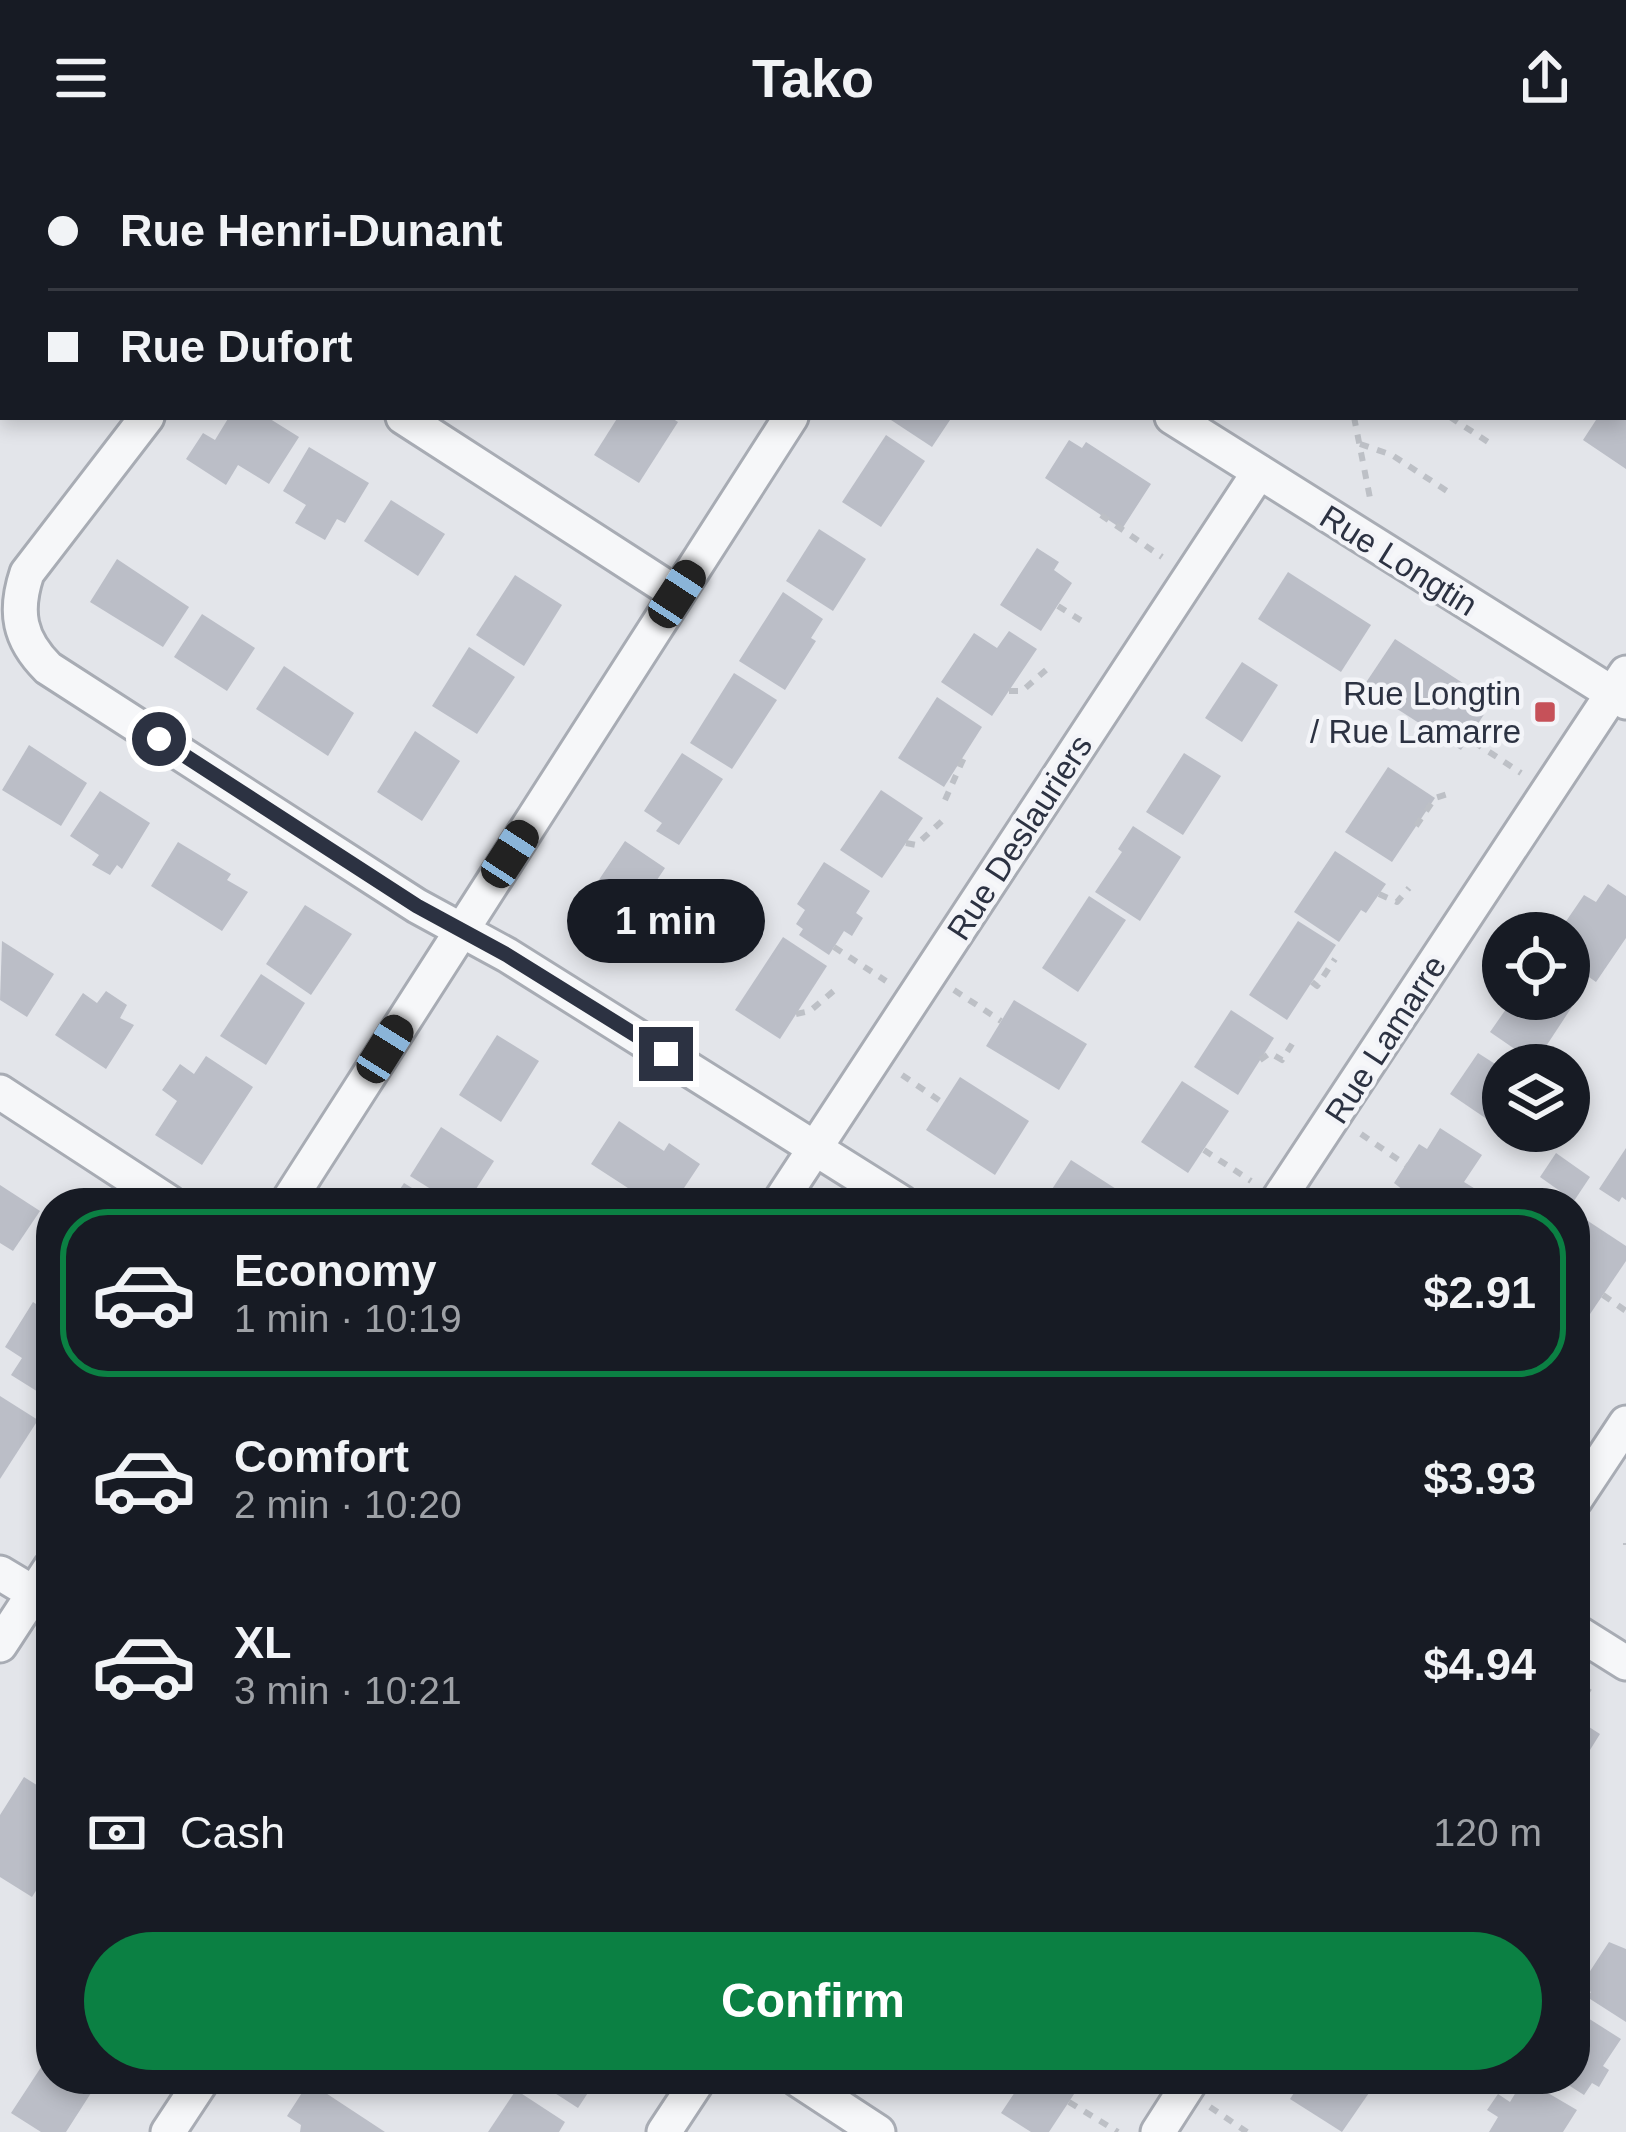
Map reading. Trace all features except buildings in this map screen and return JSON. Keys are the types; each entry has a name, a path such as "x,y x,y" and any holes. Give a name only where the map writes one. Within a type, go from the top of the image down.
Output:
{"street":[{"path":"145,420 27,573 20,595 24,639 48,668 417,906 879,1188"},
{"path":"408,420 677,594"},
{"path":"297,1188 789,420"},
{"name":"Rue Longtin","path":"1177,420 1622,690"},
{"name":"Rue Deslauriers","path":"789,1188 1259,472"},
{"name":"Rue Lamarre","path":"1267,1188 1622,690"},
{"path":"0,1092 147,1188"},
{"path":"1590,1477 1626,1423"},
{"path":"0,1573 36,1585"},
{"path":"0,1645 36,1599"},
{"path":"1590,1640 1626,1663"},
{"path":"168,2132 192,2094"},
{"path":"664,2132 689,2094"},
{"path":"820,2094 878,2132"},
{"path":"1158,2132 1198,2094"}],"path":[{"path":"1355,420 1370,498"},
{"path":"1455,420 1488,442"},
{"path":"1360,444 1392,455 1454,496"},
{"path":"1101,515 1190,577"},
{"path":"1058,606 1084,622"},
{"path":"1009,691 1022,691 1046,670"},
{"path":"945,800 966,753"},
{"path":"1416,826 1435,798 1448,794"},
{"path":"906,843 916,845 942,820"},
{"path":"1379,894 1397,902 1409,888"},
{"path":"1312,982 1317,986 1335,959"},
{"path":"796,1014 810,1011 837,988"},
{"path":"952,989 1001,1021"},
{"path":"1260,1060 1270,1053 1282,1060 1294,1041"},
{"path":"897,1072 943,1103"},
{"path":"1360,1134 1406,1165"},
{"path":"1204,1150 1258,1188"},
{"path":"1603,1295 1626,1311"},
{"path":"1590,1687 1593,1682"},
{"path":"1202,2094 1247,2132"},
{"path":"1069,2102 1118,2132"}],"place":[{"name":"Rue Longtin / Rue Lamarre","path":"1545,712"}],"route":[{"path":"159,739 417,906 507,955 666,1054"}]}
